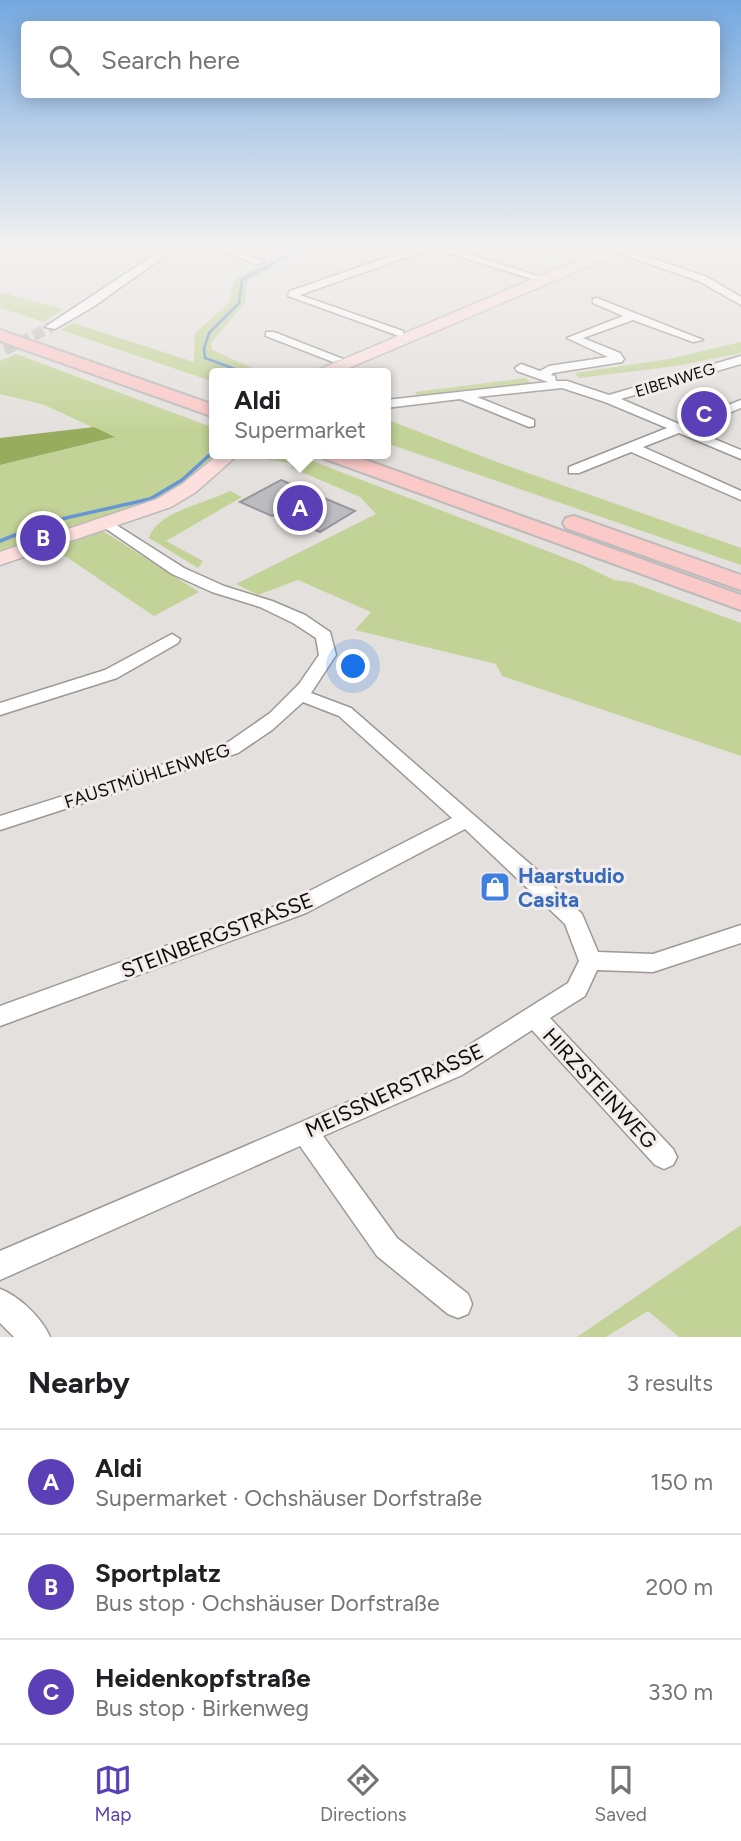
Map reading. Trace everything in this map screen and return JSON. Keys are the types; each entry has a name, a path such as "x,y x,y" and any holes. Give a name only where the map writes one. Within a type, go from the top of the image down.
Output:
{"highway":[{"path":"0,320 209,404"},
{"path":"2,346 209,404"},
{"path":"344,459 741,603"},
{"path":"391,459 741,583"}],"main road":[{"path":"336,368 481,307"},
{"path":"0,559 164,503 189,488 224,459"}],"street":[{"path":"51,327 85,307"},
{"path":"325,307 399,334"},
{"path":"612,307 697,340"},
{"path":"541,376 549,370 618,359 573,338 633,316"},
{"path":"270,334 337,359"},
{"name":"EIBENWEG","path":"609,399 741,360"},
{"path":"522,369 609,399 741,454"},
{"path":"391,403 563,384"},
{"path":"461,396 529,423"},
{"path":"574,470 741,404"},
{"path":"631,447 741,496"},
{"name":"FAUSTMÜHLENWEG","path":"0,823 231,750 258,734 301,695 328,652 324,636 299,620 266,604 218,590 178,571 107,523"},
{"path":"0,709 111,674 172,639"},
{"path":"301,695 345,712 529,875 574,920 590,961 653,963 739,936"},
{"name":"STEINBERGSTRASSE","path":"0,1016 298,907 466,820"},
{"name":"MEISSNERSTRASSE","path":"0,1266 453,1068 536,1018 577,989 590,961"},
{"name":"HIRZSTEINWEG","path":"536,1018 664,1157"},
{"path":"305,1133 387,1247 458,1304"},
{"path":"0,1303 35,1337"}],"green space":[{"path":"57,307 63,309 44,322 0,308"},
{"path":"224,307 241,307 211,343 212,350 252,368 209,368 209,380 61,330 73,323 194,362 195,333"},
{"path":"741,342 741,353 676,366 579,378 575,373 669,359"},
{"path":"16,354 209,426 210,459 178,487 148,504 0,551 0,465 114,437 42,404 0,394 0,361"},
{"path":"526,378 532,384 420,398 415,392"},
{"path":"391,421 494,461 741,548 741,565 391,445"},
{"path":"94,427 115,437 0,465 0,438"},
{"path":"264,459 307,459 581,564 614,580 630,582 741,623 741,756 502,676 496,664 355,630 371,612 298,580 258,595 236,584 376,514 360,497 292,468 291,463"},
{"path":"230,491 242,497 166,541 203,561 198,568 149,538 161,521"},
{"path":"103,531 199,592 154,616 53,548"},
{"path":"741,1225 741,1337 679,1337 648,1311 606,1337 577,1337"}],"building":[{"path":"281,480 355,511 320,532 278,513 272,516 240,502"}],"waterway":[{"path":"232,368 205,358 204,349 209,333 235,307"},
{"path":"0,541 48,522 150,499 182,480 209,456"}],"tunnel":[{"path":"5,350 51,327"}],"place":[{"name":"Heidenkopfstraße","path":"704,414"},
{"name":"Aldi","path":"300,508"},
{"name":"Sportplatz","path":"43,538"},
{"name":"Haarstudio Casita","path":"495,887"}]}
